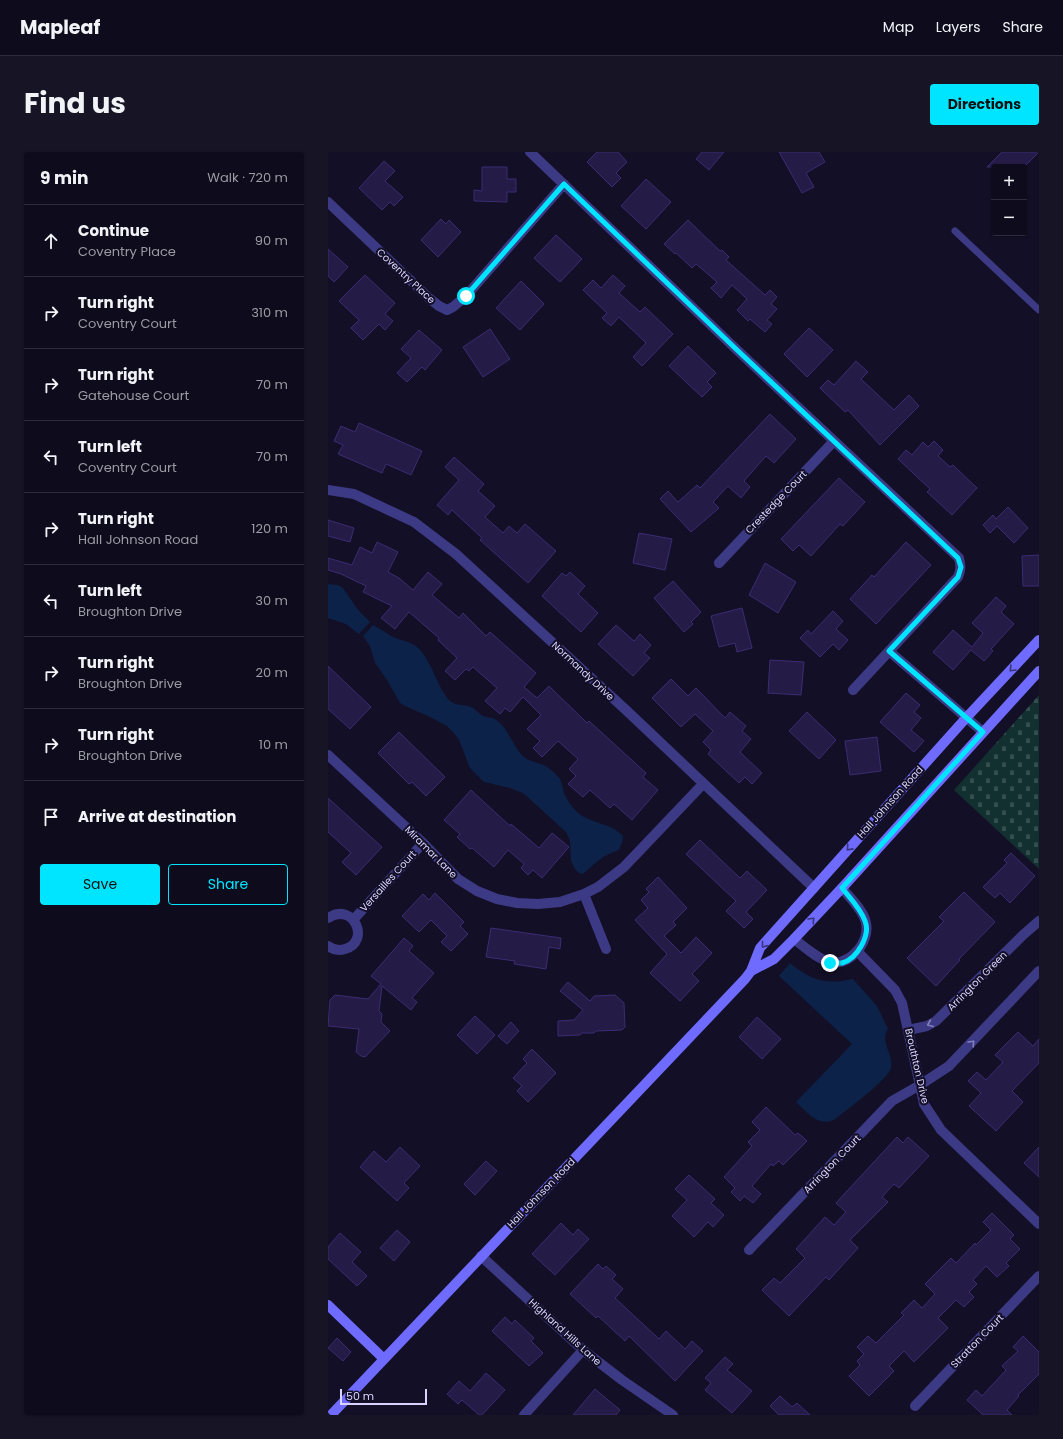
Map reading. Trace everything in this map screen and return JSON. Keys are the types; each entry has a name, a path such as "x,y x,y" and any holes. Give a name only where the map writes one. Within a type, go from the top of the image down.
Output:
{"main road":[{"name":"Hall Johnson Road","path":"331,1415 739,985 751,971 760,948 966,718 1039,640"},
{"name":"Hall Johnson Road","path":"751,971 774,959 794,939 1039,671"},
{"path":"328,1305 384,1359"}],"street":[{"path":"530,152 958,558 961,567 958,577 853,690"},
{"name":"Coventry Place","path":"328,202 430,299 447,310 466,296 564,184"},
{"name":"Crestedge Court","path":"719,563 834,441"},
{"name":"Normandy Drive","path":"328,490 354,494 414,522 456,554 626,710 814,888"},
{"path":"889,651 983,732"},
{"name":"Miramar Lane","path":"328,755 423,843 458,879 477,891 497,899 516,903 538,904 560,902 584,894 598,887 624,867 703,784"},
{"name":"Versailles Court","path":"354,919 423,843"},
{"path":"794,939 818,958 830,963 842,963 852,957 865,937 867,930 866,922 862,914 842,888"},
{"path":"584,894 606,949"},
{"name":"Versailles Court","path":"328,918 335,914 348,916 354,919 358,932 357,939 348,949 342,951 335,950 328,946"},
{"name":"Arrington Green","path":"908,1030 927,1026 936,1021 1039,921"},
{"name":"Brouthton Drive","path":"857,951 895,990 902,1003 924,1104 941,1130 1039,1224"},
{"path":"920,1085 949,1066 1039,972"},
{"name":"Arrington Court","path":"749,1250 892,1101 920,1085"},
{"name":"Highland Hills Lane","path":"481,1256 583,1350 622,1380 673,1415"},
{"name":"Stratton Court","path":"915,1406 1039,1276"},
{"path":"524,1415 583,1350"}],"lane":[{"path":"955,231 1039,310"}],"green space":[{"path":"1039,695 1039,869 954,790"}],"water":[{"path":"328,584 338,585 343,588 358,610 370,622 359,634 346,624 328,618"},
{"path":"373,625 391,636 413,644 421,650 441,689 449,700 456,704 471,707 483,716 494,718 500,723 504,727 516,748 524,757 546,766 554,772 561,781 566,798 576,811 587,818 618,831 623,836 619,850 603,857 583,874 579,873 571,861 570,841 566,832 523,793 510,788 484,782 470,768 459,740 447,726 400,703 375,663 370,646 363,636"},
{"path":"790,963 812,978 835,982 853,979 877,1006 888,1029 885,1039 891,1058 891,1068 888,1073 875,1087 834,1120 828,1122 817,1120 808,1114 796,1102 852,1044 779,976"}],"building":[{"path":"597,152 618,152 627,162 616,173 621,178 612,187 587,162"},
{"path":"702,152 724,152 709,170 696,159"},
{"path":"779,152 819,152 825,162 806,173 814,187 802,193"},
{"path":"1002,152 1039,152 1027,164 991,164 991,167 987,167"},
{"path":"384,161 395,171 385,181 403,197 394,206 390,202 382,210 359,188"},
{"path":"482,167 507,167 507,179 516,179 516,192 507,192 507,202 474,201 474,190 482,191"},
{"path":"646,179 671,202 646,229 621,206"},
{"path":"441,219 446,224 449,220 461,232 438,257 421,240"},
{"path":"688,220 720,251 722,250 729,257 726,260 765,295 770,290 777,297 771,304 777,309 767,320 772,324 765,332 750,319 748,321 737,310 747,299 732,285 721,298 711,288 717,282 696,264 692,268 664,244"},
{"path":"556,235 582,259 560,282 534,258"},
{"path":"328,249 348,267 334,282 328,276"},
{"path":"365,275 395,303 385,314 393,321 385,330 379,324 363,340 351,328 359,320 339,301"},
{"path":"613,275 625,286 619,293 640,312 645,307 673,334 642,366 633,357 646,343 619,317 611,326 602,318 607,313 583,290 593,280 601,288"},
{"path":"521,281 544,304 520,330 496,308"},
{"path":"809,328 833,350 807,377 784,354"},
{"path":"490,329 510,359 483,377 463,347"},
{"path":"419,330 442,350 425,370 422,367 407,382 397,373 411,358 401,349"},
{"path":"688,346 716,373 707,382 712,387 702,397 669,366"},
{"path":"856,361 868,372 861,379 894,410 909,395 919,406 880,445 848,410 845,412 820,388 828,380 834,385"},
{"path":"770,414 796,439 774,463 766,456 744,481 750,487 741,498 728,486 713,502 719,508 691,532 660,499 668,491 678,502 697,485 700,488"},
{"path":"359,423 422,451 411,475 386,464 382,473 338,454 343,445 334,441 341,426 355,432"},
{"path":"934,441 943,450 938,456 950,467 953,465 977,488 952,515 927,492 930,489 898,459 906,450 912,455 923,442 928,447"},
{"path":"454,457 484,484 478,491 495,506 485,517 503,533 509,526 517,533 525,524 556,551 528,583 480,540 482,538 452,510 448,515 437,505 459,480 445,467"},
{"path":"839,478 865,502 843,526 840,524 811,556 799,545 793,551 781,539"},
{"path":"1008,507 1028,528 1014,543 997,526 990,533 983,525 993,515 996,519"},
{"path":"328,520 354,528 350,542 328,536"},
{"path":"639,533 672,539 665,570 633,563"},
{"path":"377,542 398,552 388,572 399,578 413,590 428,572 442,584 432,595 459,618 463,613 486,636 490,632 536,673 524,687 537,698 549,686 587,723 589,721 646,773 643,777 658,790 632,820 614,804 610,808 590,790 583,797 568,784 576,776 569,769 578,759 558,741 542,757 533,748 540,741 527,729 541,715 523,697 510,712 505,708 500,714 485,701 497,688 473,667 469,671 466,669 455,680 445,671 457,658 438,640 439,638 409,612 395,629 381,618 392,606 363,592 366,586 341,574 328,570 328,558 352,565 360,547 372,553"},
{"path":"906,542 931,565 876,624 850,599 872,575 874,577"},
{"path":"1039,555 1039,586 1023,586 1022,556"},
{"path":"765,563 796,582 778,613 749,595"},
{"path":"570,572 585,586 578,594 598,613 581,632 542,596 562,573 566,576"},
{"path":"673,581 701,612 691,622 693,624 684,632 654,598"},
{"path":"996,597 1006,606 1001,612 1014,624 991,649 993,651 984,661 971,650 953,670 933,652 953,630 972,647 983,633 972,623"},
{"path":"742,608 752,648 737,652 735,643 719,647 711,616"},
{"path":"833,611 843,621 836,629 848,640 839,650 833,644 820,657 800,638 808,630 811,634"},
{"path":"616,625 634,641 640,634 651,645 644,653 650,658 633,676 598,644"},
{"path":"770,660 804,662 801,695 768,693"},
{"path":"328,666 371,707 350,729 328,709"},
{"path":"671,679 688,696 696,688 725,718 730,712 746,726 742,731 751,739 740,752 762,773 752,784 745,777 739,783 708,754 711,750 703,742 713,731 695,714 681,727 652,698"},
{"path":"906,693 920,705 914,712 921,718 911,730 924,741 914,752 880,722"},
{"path":"807,712 836,740 819,759 789,731"},
{"path":"399,732 445,777 426,796 412,782 409,784 378,753"},
{"path":"877,737 881,771 850,775 845,741"},
{"path":"471,790 510,826 511,824 539,848 552,833 569,847 542,878 533,870 528,875 521,868 524,864 508,850 494,867 457,837 460,834 444,820"},
{"path":"328,798 382,847 356,875 342,862 351,853 328,832"},
{"path":"700,840 740,878 747,871 767,890 746,912 753,919 744,928 726,911 736,901 686,854"},
{"path":"1011,853 1035,876 1010,903 1000,893 995,898 983,887 1007,863 1004,860"},
{"path":"658,877 687,908 673,922 676,925 664,936 681,953 696,937 712,953 692,974 699,981 680,1001 650,973 667,954 635,920 648,908 641,900 649,892 646,889"},
{"path":"964,892 995,922 959,959 960,960 936,986 907,958 944,921 939,917"},
{"path":"435,893 464,922 460,926 468,934 451,951 441,942 447,936 431,920 419,932 402,916 423,894 429,900"},
{"path":"491,928 561,938 560,949 549,947 546,969 514,964 515,961 486,957"},
{"path":"404,938 413,946 409,951 434,973 412,998 417,1002 411,1010 382,986 379,1011 382,1014 381,1022 390,1031 365,1057 361,1056 356,1052 359,1029 328,1026 330,1000 335,995 368,999 381,984 371,976"},
{"path":"568,982 590,1001 594,996 615,995 624,1003 625,1027 622,1030 596,1031 594,1033 582,1033 580,1035 558,1036 558,1021 574,1020 583,1010 560,991"},
{"path":"475,1016 495,1035 477,1054 457,1035"},
{"path":"757,1017 781,1039 762,1059 739,1037"},
{"path":"511,1022 519,1031 507,1044 498,1036"},
{"path":"1018,1032 1033,1046 1039,1039 1039,1063 1012,1091 1023,1102 996,1131 969,1106 981,1093 968,1081 977,1072 986,1080 1003,1062 995,1055"},
{"path":"532,1049 556,1073 528,1102 517,1091 522,1086 513,1078 527,1063 523,1059"},
{"path":"766,1107 795,1135 798,1133 807,1141 783,1165 779,1161 773,1166 771,1164 752,1186 761,1194 753,1203 744,1196 740,1201 731,1192 735,1188 724,1177 752,1146 748,1142 760,1130 752,1122"},
{"path":"897,1137 903,1143 908,1137 929,1156 899,1188 894,1184 882,1197 888,1202 850,1240 858,1248 829,1280 826,1277 789,1316 762,1290 774,1278 780,1283 805,1258 796,1249 825,1217 834,1225 846,1212 836,1203"},
{"path":"400,1147 420,1166 404,1183 409,1188 397,1201 360,1167 374,1151 386,1162"},
{"path":"1039,1147 1039,1177 1024,1163"},
{"path":"486,1161 497,1171 475,1195 464,1184"},
{"path":"689,1175 715,1199 711,1203 724,1215 713,1227 708,1222 694,1237 672,1216 687,1200 675,1189"},
{"path":"992,1213 1014,1235 1010,1239 1020,1249 1006,1263 1009,1266 997,1277 986,1266 973,1280 977,1284 969,1292 974,1297 964,1307 956,1300 938,1318 948,1328 914,1362 904,1351 889,1366 894,1371 869,1396 849,1376 860,1365 857,1361 864,1354 857,1347 868,1336 876,1343 904,1315 901,1313 914,1300 922,1308 935,1294 925,1284 951,1258 956,1263 975,1243 976,1245 991,1230 983,1222"},
{"path":"561,1223 573,1235 578,1229 589,1239 555,1275 532,1254"},
{"path":"397,1230 410,1242 394,1261 380,1248"},
{"path":"340,1233 361,1252 352,1262 367,1276 357,1286 328,1259 328,1247"},
{"path":"598,1264 603,1269 606,1266 616,1275 612,1279 623,1289 615,1298 659,1339 666,1331 685,1349 692,1341 703,1351 675,1381 629,1336 625,1341 598,1316 596,1318 570,1294"},
{"path":"505,1317 512,1324 515,1320 534,1338 531,1341 543,1353 529,1366 492,1331"},
{"path":"1023,1336 1039,1352 1039,1374 1018,1395 1019,1396 1007,1410 1012,1415 983,1415 967,1400 976,1390 982,1396 1006,1370 1002,1366 1018,1351 1013,1347"},
{"path":"337,1338 351,1352 343,1361 328,1348"},
{"path":"725,1357 733,1364 727,1370 752,1391 732,1413 705,1390 711,1383 705,1378"},
{"path":"486,1373 505,1390 482,1415 479,1415 462,1400 458,1404 447,1394 459,1381 470,1391"},
{"path":"595,1389 620,1410 616,1415 573,1415"},
{"path":"780,1396 792,1407 797,1403 810,1415 779,1415 770,1406"}],"route":[{"path":"466,296 564,184 736,349 958,558 961,567 958,577 889,651 983,732 842,888 862,914 866,922 867,930 861,947 852,957 842,963 830,963"}]}
